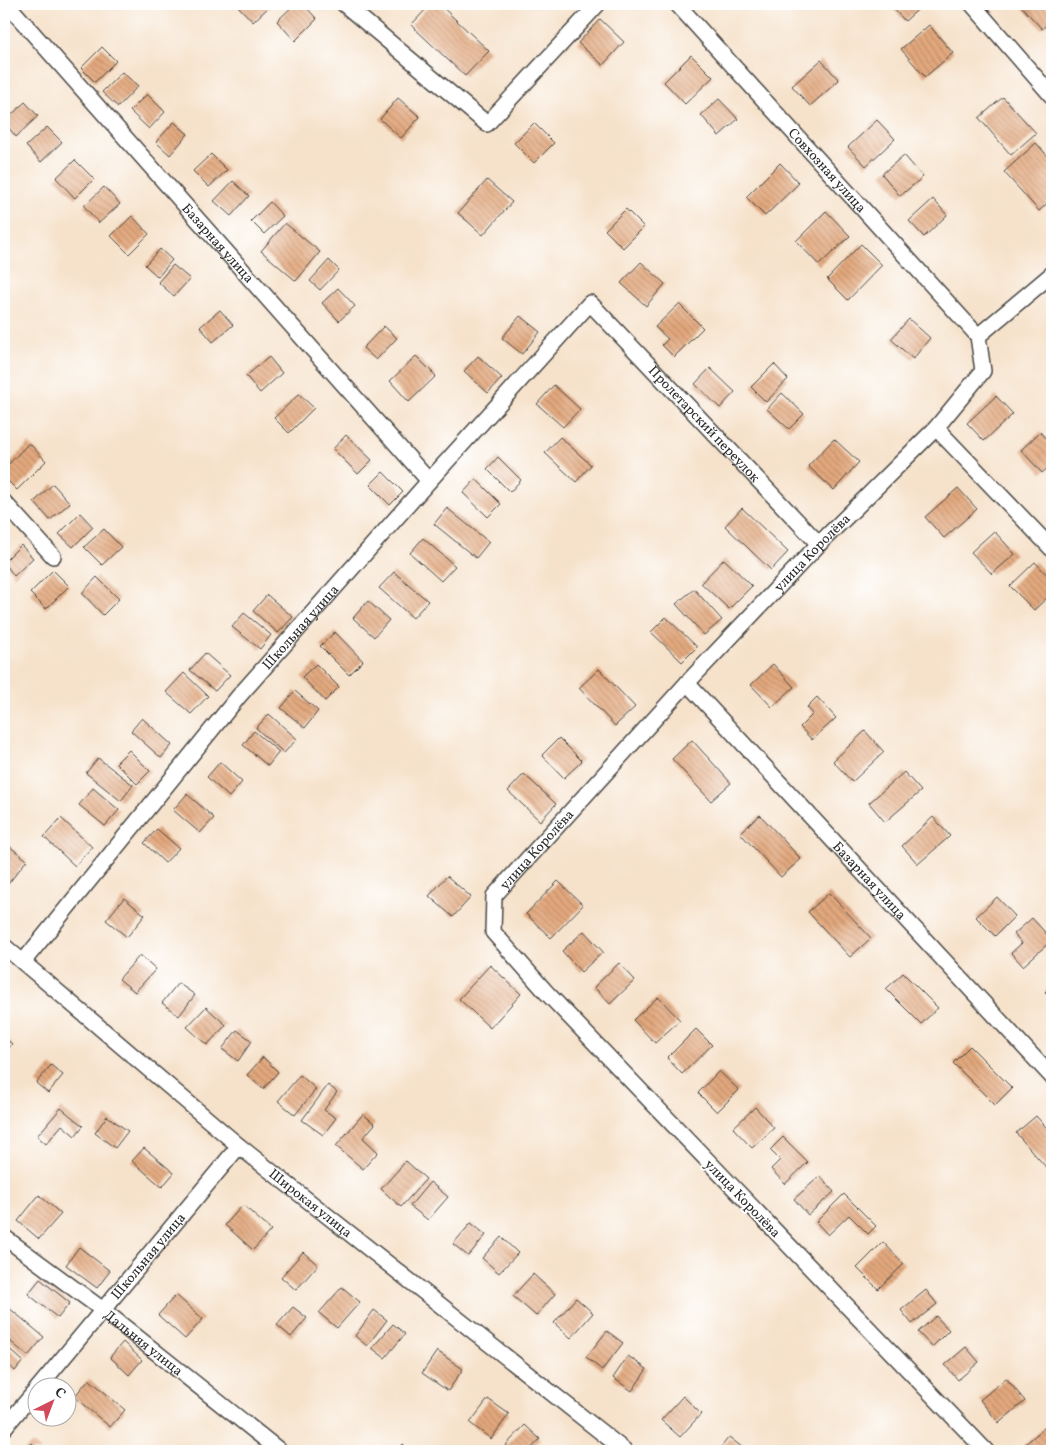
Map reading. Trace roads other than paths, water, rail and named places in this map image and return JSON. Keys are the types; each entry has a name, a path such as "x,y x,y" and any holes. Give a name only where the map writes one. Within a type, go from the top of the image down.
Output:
{"street":[{"name":"Базарная улица","path":"7,4 429,481"},
{"path":"344,4 487,124 598,4"},
{"name":"Совхозная улица","path":"677,4 978,336"},
{"path":"972,4 1052,96"},
{"path":"978,336 1052,274"},
{"name":"Школьная улица","path":"23,962 239,696 429,481 590,303"},
{"name":"Пролетарский переулок","path":"590,303 819,544"},
{"name":"улица Королёва","path":"978,336 983,372 936,428 819,544 687,684 494,896 493,932 567,1013 986,1451"},
{"path":"936,428 1052,549"},
{"path":"4,502 53,556"},
{"name":"Базарная улица","path":"687,684 1052,1077"},
{"name":"Широкая улица","path":"4,946 239,1146 625,1451"},
{"name":"Школьная улица","path":"46,1378 239,1146"},
{"name":"Дальняя улица","path":"4,1237 103,1310 280,1451"},
{"name":"Школьная улица","path":"4,1428 28,1400"}]}
